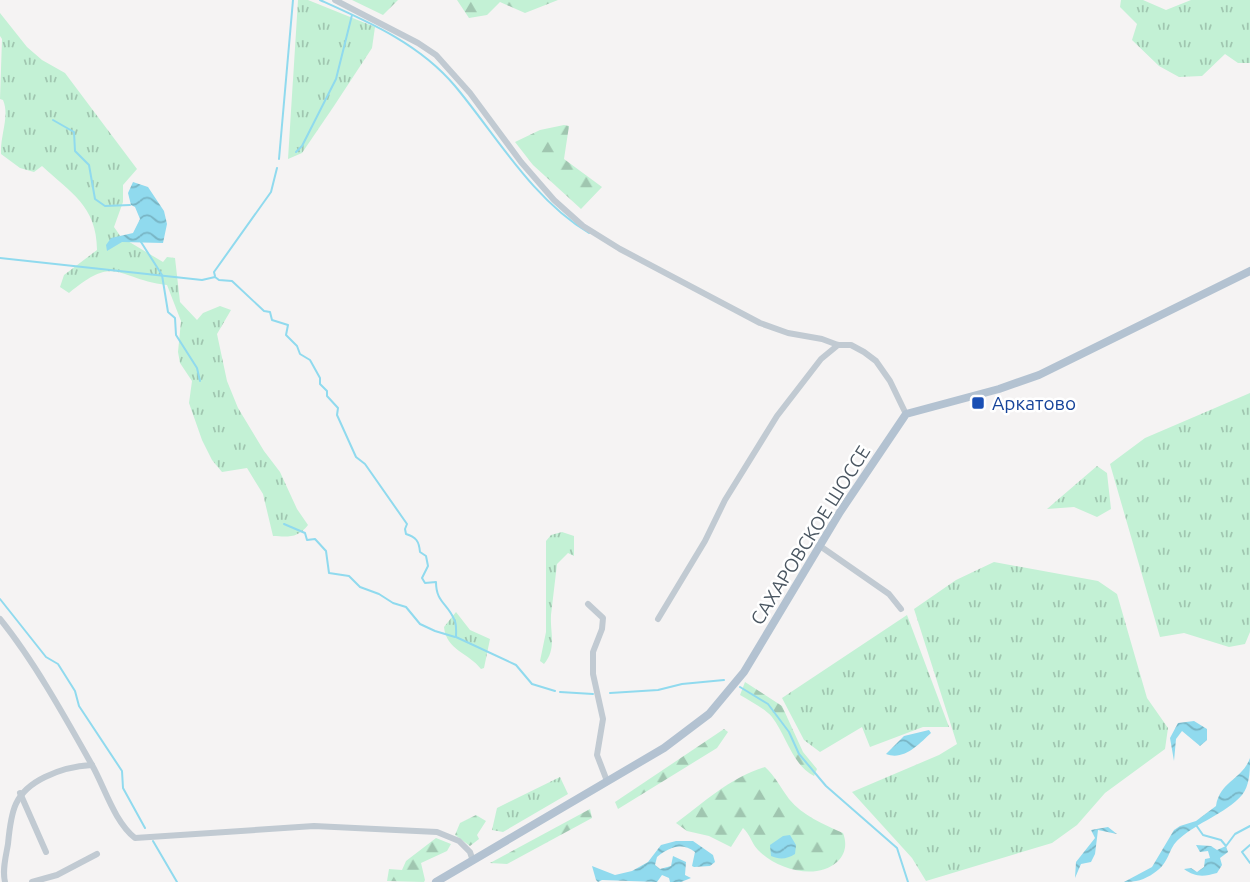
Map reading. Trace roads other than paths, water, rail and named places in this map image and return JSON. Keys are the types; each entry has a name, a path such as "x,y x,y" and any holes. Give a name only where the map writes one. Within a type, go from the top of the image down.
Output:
{"main road":[{"path":"906,414 999,389 1039,375 1250,271"},
{"name":"САХАРОВСКОЕ ШОССЕ","path":"436,882 672,744 695,727 722,701 748,665 820,546 906,414"}],"street":[{"path":"335,0 436,55 470,93 521,162 554,200 583,226 620,249 760,323 788,334 822,339 838,345 851,345 876,361 890,381 906,414"},
{"path":"659,619 705,541 724,500 777,416 821,359 838,345"},
{"path":"820,546 889,594 901,608"},
{"path":"588,604 603,618 602,629 593,652 593,674 603,719 597,755 607,781"},
{"path":"0,619 92,765 122,822 135,838 314,826 437,832 459,841 470,852 473,861"},
{"path":"5,882 8,837 14,807 20,793 29,785 59,770 92,765"},
{"path":"20,793 46,852"},
{"path":"32,882 57,875 97,855"}],"water":[{"path":"133,182 148,187 164,211 167,224 163,243 122,242 107,251 106,245 111,238 133,233 140,219 135,207 131,205 128,193"},
{"path":"1194,721 1207,729 1207,740 1200,746 1182,731 1176,739 1174,761 1170,738 1178,723"},
{"path":"929,730 931,733 911,750 893,756 886,754 904,736"},
{"path":"1250,758 1245,791 1235,802 1179,839 1163,865 1154,873 1140,880 1124,882 1152,867 1174,830 1196,821 1216,806 1222,791 1242,771"},
{"path":"1108,827 1117,834 1098,830 1095,854 1091,862 1081,864 1075,878 1076,862 1095,838 1091,830"},
{"path":"790,835 796,845 795,854 783,858 771,856 770,845 783,836"},
{"path":"676,841 693,841 713,855 715,862 710,866 694,867 695,852 685,847 676,847 657,857 655,865 660,869 671,866 673,856 686,862 685,875 691,878 681,882 670,882 669,878 662,875 657,882 596,880 592,866 615,875 632,871 648,862 661,845"},
{"path":"1196,845 1211,846 1217,850 1226,846 1228,852 1220,858 1222,865 1217,873 1199,876 1184,869 1191,868 1197,872 1204,867 1205,859 1210,858 1208,851 1200,852"}],"waterway":[{"path":"279,159 293,0"},
{"path":"320,0 375,26 426,58 455,86 532,184 550,203 589,233"},
{"path":"296,152 302,146 336,79 352,15"},
{"path":"53,120 74,132 75,151 89,165 95,199 105,206 130,205"},
{"path":"215,276 214,272 271,192 277,168"},
{"path":"141,242 162,275 168,312 175,318 176,335 197,368 200,381"},
{"path":"0,258 202,280 215,277 232,281 264,311 270,312 272,320 288,325 286,335 297,346 300,354 310,360 320,378 320,384 338,408 337,415 356,457 365,464 407,524 406,534 416,540 420,552 426,556 428,566 422,578 425,583 436,582 440,598 455,621 456,637 516,665 532,684 555,691"},
{"path":"284,524 305,533 307,540 315,539 326,551 329,573 349,576 360,587 406,607 420,624 455,637"},
{"path":"0,599 46,657 58,664 75,691 79,706 122,771 123,788 145,828"},
{"path":"610,693 658,690 682,684 724,680"},
{"path":"740,687 768,704 789,732 799,754 826,786 897,848 908,882"},
{"path":"560,692 593,694"},
{"path":"1196,825 1203,835 1221,840 1226,846 1235,834 1250,826"},
{"path":"153,841 177,882"},
{"path":"1250,845 1242,852 1250,863"}],"place":[{"name":"Аркатово","path":"978,403"}]}
